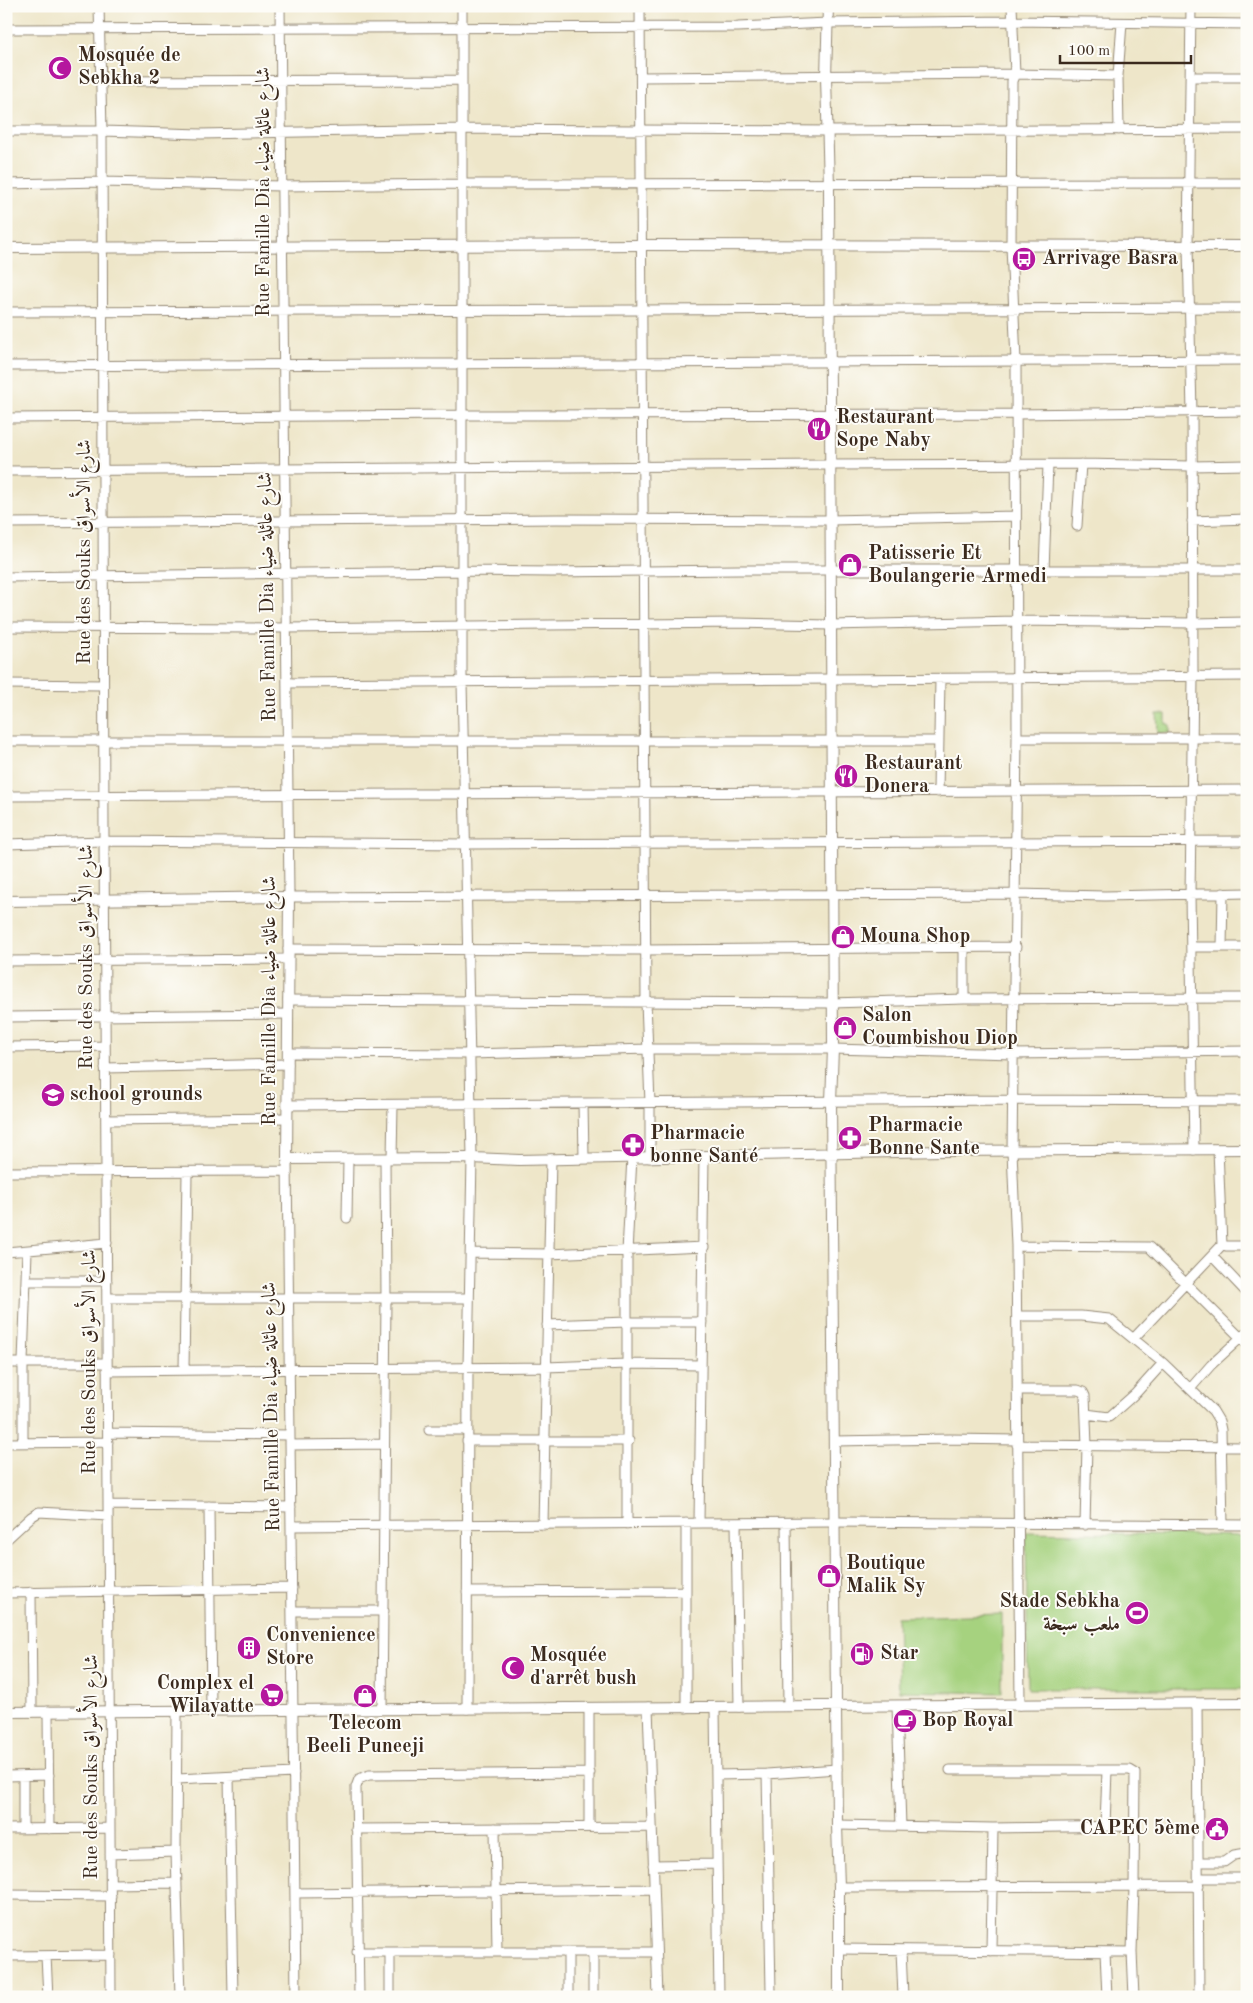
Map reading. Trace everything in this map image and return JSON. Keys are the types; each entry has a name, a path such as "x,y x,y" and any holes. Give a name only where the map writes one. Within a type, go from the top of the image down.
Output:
{"street":[{"name":"Rue des Souks شارع الأسواق","path":"99,6 102,131 104,900 111,1997"},
{"name":"Rue Famille Dia شارع عائلة ضياء","path":"280,6 289,897 288,1298 296,1997"},
{"path":"462,6 462,682 472,1158 472,1253 469,1298 467,1442 467,1709"},
{"path":"640,6 644,793 650,1158"},
{"path":"828,6 826,77 829,131 831,948 833,1049 831,1154 839,1997"},
{"path":"1012,6 1015,74 1012,81 1011,246 1016,361 1017,621 1016,947 1012,1150 1016,1246 1020,1705"},
{"path":"1191,6 1188,247 1192,412 1193,677 1190,894 1194,1150"},
{"path":"6,29 738,27 828,23 1012,21 1247,24"},
{"path":"1119,130 1118,76 1122,23"},
{"path":"641,77 1015,74 1118,76"},
{"path":"1190,77 1247,77"},
{"path":"101,81 462,80"},
{"path":"6,131 280,134 462,129 829,131 1247,129"},
{"path":"6,184 102,182 282,186 642,183 1247,183"},
{"path":"6,248 641,245 829,247 1247,246"},
{"path":"6,312 1247,308"},
{"path":"6,366 1247,360"},
{"path":"6,418 463,414 1016,414 1247,411"},
{"path":"6,471 1015,464 1247,465"},
{"path":"1077,526 1081,464"},
{"path":"1044,570 1048,465"},
{"path":"6,523 643,519 830,520 1016,516"},
{"path":"1192,521 1247,519"},
{"path":"6,577 462,571 1247,570"},
{"path":"6,627 286,628 1017,621 1247,622"},
{"path":"287,683 1247,676"},
{"path":"938,792 940,678"},
{"path":"6,684 103,685"},
{"path":"1017,738 1247,738"},
{"path":"6,741 938,741"},
{"path":"6,796 1247,790"},
{"path":"6,844 104,841 645,844 1247,841"},
{"path":"1222,947 1223,893"},
{"path":"6,901 289,897 1016,894 1104,896 1247,893"},
{"path":"6,961 105,961 468,949 646,950 1016,947"},
{"path":"1191,947 1247,947"},
{"path":"964,948 964,999"},
{"path":"288,1000 832,1003 964,999 1247,998"},
{"path":"6,1016 288,1014"},
{"path":"6,1047 105,1046"},
{"path":"288,1053 470,1054 649,1049 833,1049 1013,1054 1247,1052"},
{"path":"105,1068 288,1064"},
{"path":"287,1105 1013,1100 1247,1101"},
{"path":"583,1103 584,1158"},
{"path":"382,1709 388,1158 393,1105"},
{"path":"106,1120 287,1118"},
{"path":"287,1159 650,1158 1012,1150 1247,1150"},
{"path":"1134,1338 1222,1245 1218,1150"},
{"path":"627,1524 629,1441 627,1322 632,1157"},
{"path":"699,1523 704,1157"},
{"path":"544,1524 551,1158"},
{"path":"347,1218 348,1159"},
{"path":"6,1172 187,1173 287,1171"},
{"path":"184,1370 187,1173"},
{"path":"6,1252 107,1243"},
{"path":"1222,1245 1247,1246"},
{"path":"1016,1246 1148,1247 1244,1338 1211,1365 1190,1389"},
{"path":"472,1253 628,1252 704,1247"},
{"path":"23,1442 23,1362 27,1251"},
{"path":"1212,1256 1247,1293"},
{"path":"26,1282 107,1281"},
{"path":"107,1298 469,1298"},
{"path":"1017,1316 1105,1318 1134,1338 1213,1411 1219,1421 1223,1526"},
{"path":"547,1325 702,1322"},
{"path":"6,1363 23,1362 184,1370 468,1366 546,1367 628,1364 701,1365"},
{"path":"1086,1414 1109,1417 1163,1363"},
{"path":"1017,1390 1078,1390 1083,1392 1085,1396 1087,1444 1085,1525"},
{"path":"429,1430 468,1430"},
{"path":"6,1443 108,1438 290,1435"},
{"path":"834,1441 950,1439 1017,1443 1247,1447"},
{"path":"467,1442 629,1441"},
{"path":"290,1445 384,1444"},
{"path":"108,1505 291,1507"},
{"path":"209,1506 211,1710"},
{"path":"6,1540 31,1517 40,1512 108,1516"},
{"path":"291,1526 384,1527 835,1522 1247,1526"},
{"path":"686,1523 686,1708"},
{"path":"736,1523 738,1708"},
{"path":"786,1523 788,1706"},
{"path":"6,1593 292,1588"},
{"path":"467,1592 685,1591"},
{"path":"31,1592 32,1712"},
{"path":"292,1611 384,1611"},
{"path":"1197,1703 1199,1997"},
{"path":"6,1712 1247,1703"},
{"path":"897,1706 902,1826"},
{"path":"648,1707 658,1997"},
{"path":"589,1708 590,1827"},
{"path":"715,1708 719,1997"},
{"path":"177,1710 176,1852 180,1997"},
{"path":"48,1711 49,1828"},
{"path":"716,1775 767,1774 837,1769"},
{"path":"950,1770 1130,1770 1135,1773 1132,1952 1134,1997"},
{"path":"1105,1826 1107,1770"},
{"path":"177,1779 294,1773"},
{"path":"358,1997 356,1787 359,1779 364,1776 590,1773"},
{"path":"767,1774 770,1997"},
{"path":"6,1776 49,1775"},
{"path":"23,1776 23,1829"},
{"path":"229,1777 233,1997"},
{"path":"837,1825 993,1828 1134,1826"},
{"path":"356,1828 652,1827"},
{"path":"6,1829 110,1828"},
{"path":"495,1828 497,1952"},
{"path":"990,1951 993,1828"},
{"path":"110,1854 176,1852"},
{"path":"1198,1862 1224,1862 1238,1853 1247,1853"},
{"path":"653,1865 716,1864"},
{"path":"839,1888 1134,1887 1247,1878"},
{"path":"111,1884 177,1883"},
{"path":"295,1893 653,1889"},
{"path":"6,1895 111,1896"},
{"path":"839,1950 1132,1952"},
{"path":"901,1950 903,1997"},
{"path":"357,1952 656,1952"},
{"path":"390,1952 390,1997"},
{"path":"568,1952 568,1997"},
{"path":"593,1952 593,1997"},
{"path":"1106,1952 1107,1997"},
{"path":"6,1956 111,1955"},
{"path":"46,1956 48,1997"}],"green space":[{"path":"1157,714 1166,714 1166,724 1170,724 1170,733 1158,733"},
{"name":"Stade Sebkha ملعب سبخة","path":"1026,1532 1247,1536 1247,1689 1028,1689"},
{"path":"1002,1614 1002,1693 899,1691 897,1617"}],"place":[{"name":"Mosquée de Sebkha 2","path":"60,68"},
{"name":"Arrivage Basra","path":"1024,259"},
{"name":"Restaurant Sope Naby","path":"819,429"},
{"name":"Patisserie Et Boulangerie Armedi","path":"850,565"},
{"name":"Restaurant Donera","path":"846,776"},
{"name":"Mouna Shop","path":"843,937"},
{"name":"Salon Coumbishou Diop","path":"845,1028"},
{"name":"school grounds","path":"53,1095"},
{"name":"Pharmacie Bonne Sante","path":"850,1138"},
{"name":"Pharmacie bonne Santé","path":"633,1145"},
{"name":"Boutique Malik Sy","path":"829,1576"},
{"name":"Stade Sebkha ملعب سبخة","path":"1137,1613"},
{"name":"Convenience Store","path":"249,1648"},
{"name":"Star","path":"862,1654"},
{"name":"Mosquée d'arrêt bush","path":"513,1668"},
{"name":"Complex el Wilayatte","path":"272,1695"},
{"name":"Telecom Beeli Puneeji","path":"365,1696"},
{"name":"Bop Royal","path":"905,1721"},
{"name":"CAPEC 5ème","path":"1217,1829"}]}
